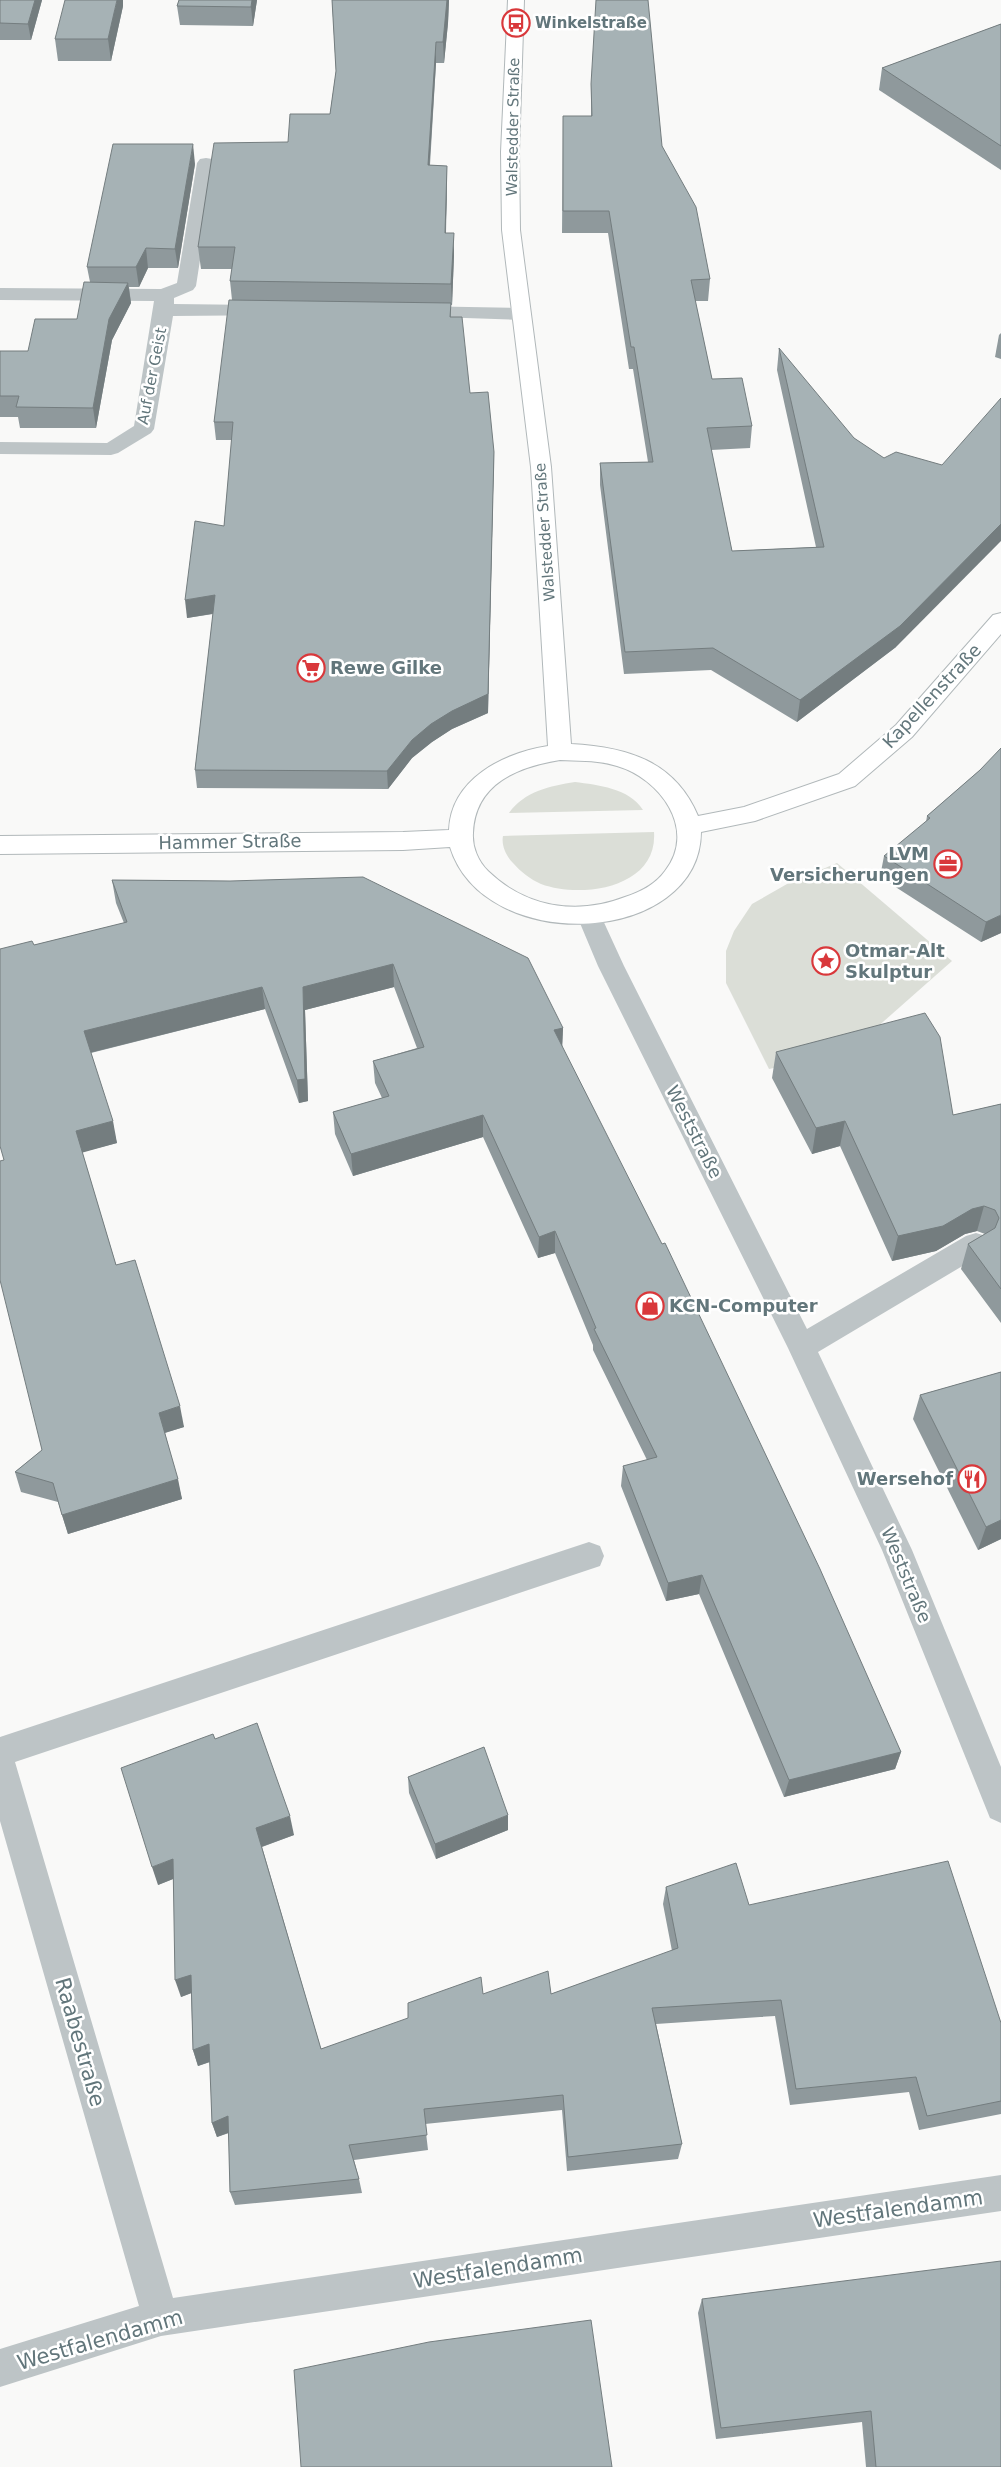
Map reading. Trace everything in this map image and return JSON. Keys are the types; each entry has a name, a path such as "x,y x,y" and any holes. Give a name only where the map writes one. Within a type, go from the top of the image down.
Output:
{"main road":[{"name":"Walstedder Straße","path":"516,0 510,161 511,230 540,467 560,752"},
{"name":"Kapellenstraße","path":"690,826 747,815 847,780 904,731 1001,620"},
{"path":"560,752 596,753 638,766 660,778 680,800 690,826 690,851 677,875 655,895 624,909 589,916 550,914 516,904 487,886 467,863 459,838 462,812 475,790 498,771 527,758 560,752"},
{"name":"Hammer Straße","path":"0,845 403,841 459,838"}],"street":[{"path":"164,303 186,286 206,163"},
{"path":"0,294 284,311"},
{"name":"Auf der Geist","path":"0,448 111,449 144,429 164,303"},
{"path":"393,312 521,314"},
{"name":"Weststraße","path":"589,916 802,1347 897,1550 1001,1807"},
{"path":"802,1347 976,1244"},
{"path":"0,1752 589,1556"},
{"name":"Raabestraße","path":"0,1765 161,2318"},
{"name":"Westfalendamm","path":"0,2368 161,2318 1001,2193"}],"shaded area":[{"path":"575,782 603,786 621,792 630,797 643,810 509,813 523,799 530,795 556,785"},
{"path":"654,832 652,851 644,866 631,877 614,885 595,889 576,890 558,888 541,884 529,878 509,858 505,851 503,840 503,836"},
{"path":"837,863 952,961 849,1052 769,1069 726,983 726,951 734,931 752,904 787,884"}],"building":[{"path":"0,0 35,0 28,24 0,23"},
{"path":"65,0 117,0 108,39 55,39"},
{"path":"179,0 252,0 251,7 177,6"},
{"path":"332,0 447,0 443,42 436,42 428,165 447,166 445,233 454,233 451,284 230,281 235,247 198,247 214,143 288,142 290,114 330,114 336,71"},
{"path":"596,0 648,0 662,146 696,207 710,279 691,280 712,379 742,378 752,426 707,428 732,551 824,547 779,348 854,438 884,458 896,452 942,465 1001,398 1001,524 900,626 800,700 713,648 625,652 600,463 653,462 634,347 631,347 609,211 563,211 563,116 592,116 591,84"},
{"path":"1001,24 1001,146 882,68"},
{"path":"113,144 193,144 175,249 146,248 136,267 87,267"},
{"path":"84,282 128,283 109,319 93,408 16,407 19,396 0,396 0,351 28,351 35,319 77,319"},
{"path":"229,300 451,303 450,317 462,317 470,393 488,392 494,452 488,694 452,711 431,724 412,740 387,771 195,770 215,595 185,600 195,521 224,526 233,422 214,422"},
{"path":"1001,748 1001,915 986,922 884,856 930,818 927,816 980,770"},
{"path":"363,877 528,958 563,1028 554,1030 662,1244 665,1243 820,1569 901,1752 789,1780 702,1575 668,1583 623,1466 657,1457 594,1329 596,1328 555,1231 539,1237 483,1115 351,1154 333,1112 389,1096 373,1061 424,1047 393,964 303,987 305,1079 297,1080 262,987 84,1031 113,1121 76,1131 116,1265 135,1260 180,1406 159,1413 178,1479 62,1515 53,1483 15,1472 42,1450 0,1280 0,1161 4,1160 0,1146 0,949 32,941 34,945 127,922 112,880 230,881"},
{"path":"925,1013 940,1037 953,1115 1001,1104 1001,1289 968,1244 995,1228 999,1218 995,1210 984,1206 972,1209 943,1226 898,1236 845,1121 816,1128 776,1052"},
{"name":"Wersehof","path":"1001,1372 1001,1520 986,1527 920,1395"},
{"path":"257,1723 290,1816 256,1828 321,2049 408,2018 408,2003 481,1977 483,1994 548,1971 551,1994 678,1948 666,1887 736,1863 749,1905 948,1861 1001,2023 1001,2101 927,2116 916,2077 796,2089 781,2000 652,2008 682,2144 568,2157 563,2095 424,2109 427,2135 349,2145 359,2179 230,2192 228,2116 212,2123 209,2044 193,2050 191,1975 175,1980 173,1859 152,1867 121,1768 213,1734 215,1739"},
{"path":"484,1747 508,1815 435,1844 408,1777"},
{"path":"1001,2261 1001,2467 876,2467 871,2411 721,2428 702,2299"},
{"path":"591,2320 612,2467 301,2467 294,2370 429,2342"}],"place":[{"name":"Winkelstraße","path":"516,23"},
{"name":"Rewe Gilke","path":"311,668"},
{"name":"LVM Versicherungen","path":"948,864"},
{"name":"Otmar-Alt Skulptur","path":"826,961"},
{"name":"KCN-Computer","path":"650,1306"},
{"name":"Wersehof","path":"972,1479"}]}
